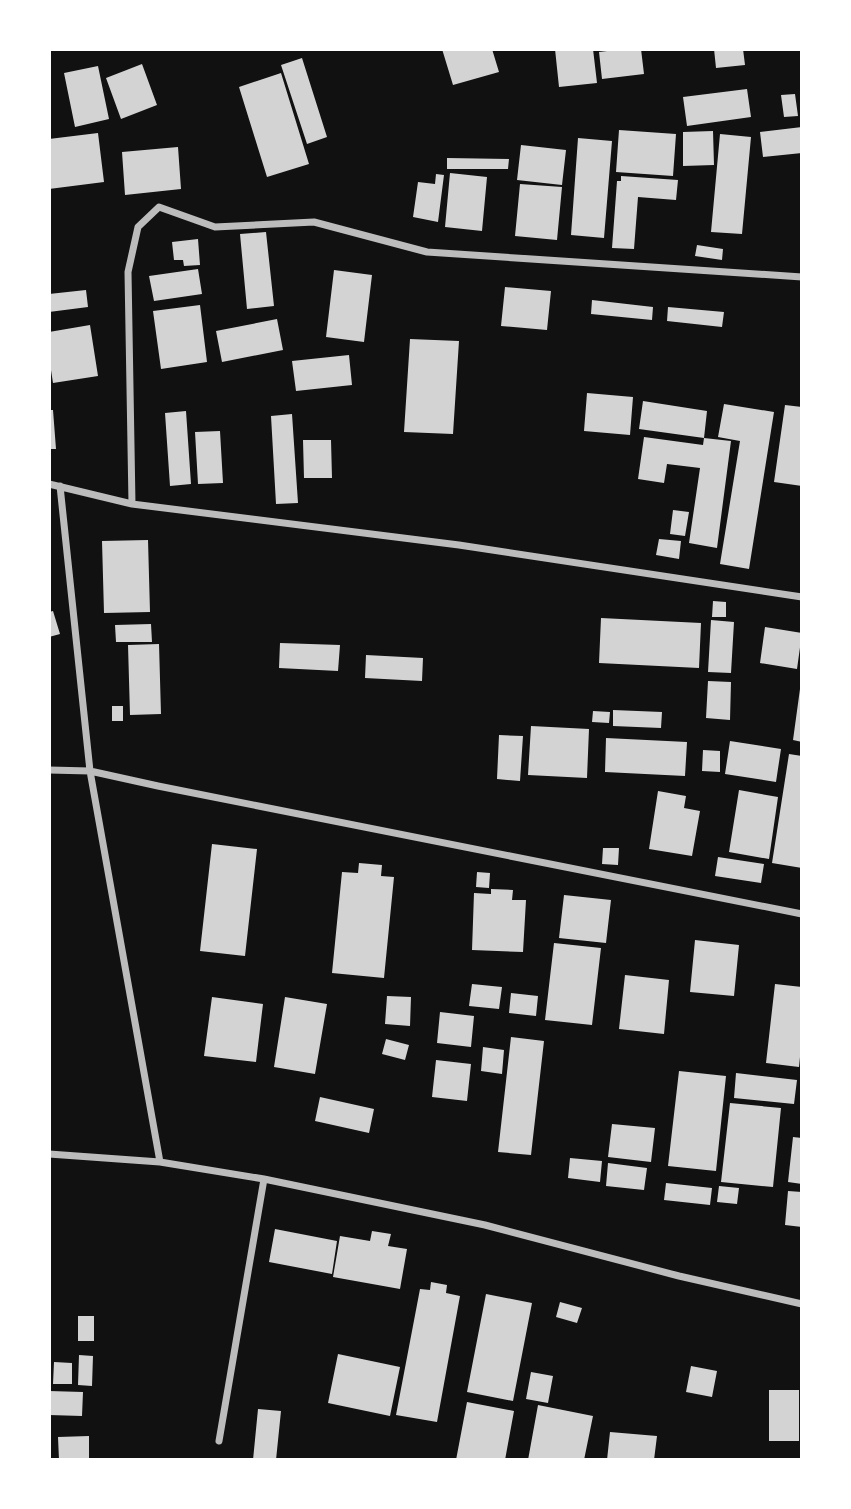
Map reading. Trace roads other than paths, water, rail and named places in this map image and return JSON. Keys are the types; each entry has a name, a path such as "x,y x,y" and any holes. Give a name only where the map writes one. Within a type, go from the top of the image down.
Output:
{"street":[{"path":"132,503 128,272 138,227 159,207 215,227 314,222 427,253 802,276"},
{"path":"49,484 132,503 459,545 802,597"},
{"path":"60,486 90,771 160,1162"},
{"path":"49,770 90,771 802,914"},
{"path":"49,1154 160,1162 264,1179 485,1225 679,1276 802,1304"},
{"path":"219,1441 264,1179"}]}
